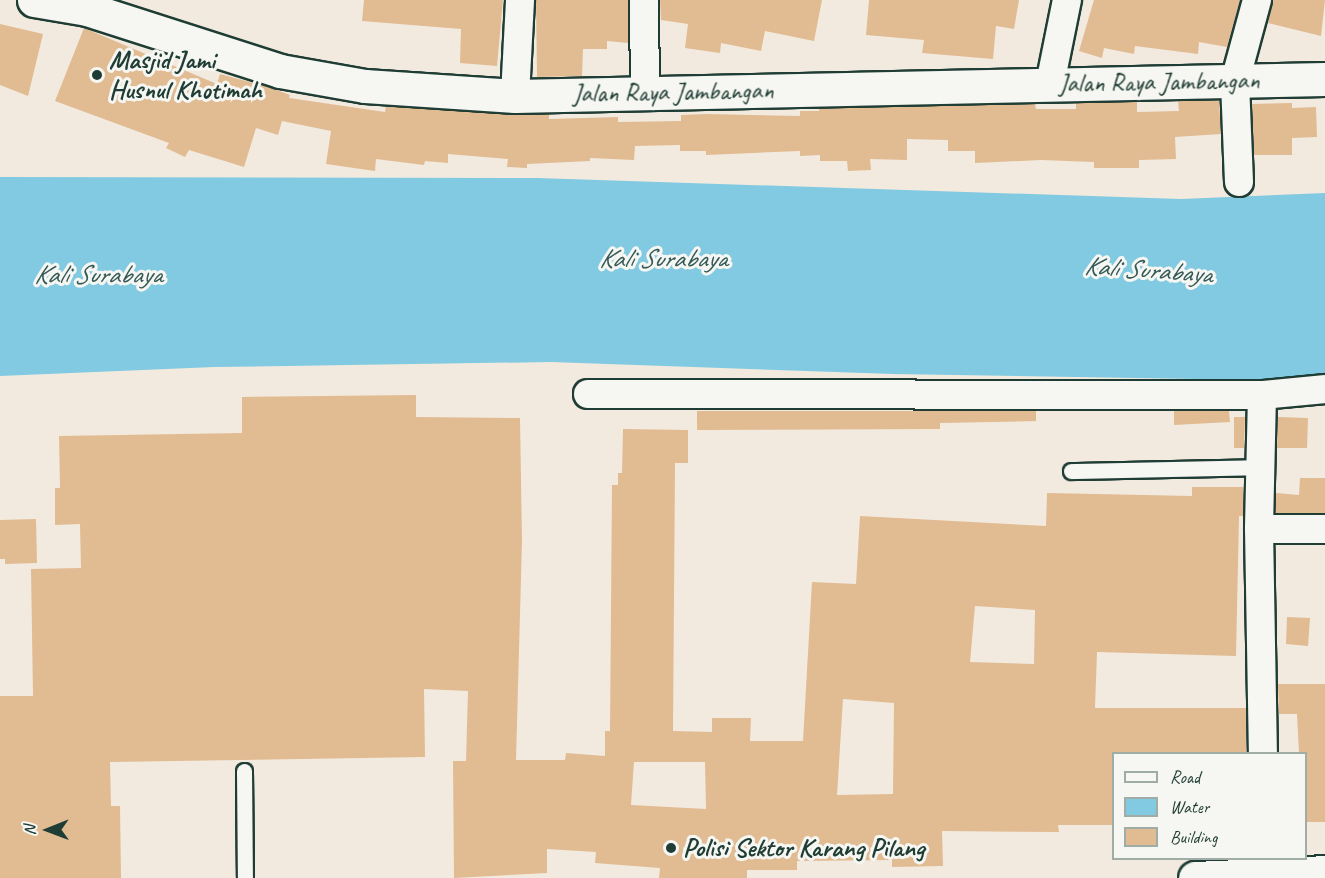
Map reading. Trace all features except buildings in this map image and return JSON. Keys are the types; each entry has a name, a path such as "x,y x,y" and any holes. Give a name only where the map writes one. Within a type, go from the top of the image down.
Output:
{"main road":[{"name":"Jalan Raya Jambangan","path":"34,0 87,9 280,71 365,86 514,96 1325,79"},
{"path":"1195,878 1266,866 1325,872"}],"street":[{"path":"514,96 520,0"},
{"path":"644,0 645,93"},
{"path":"1050,84 1068,0"},
{"path":"1239,182 1234,81 1257,0"},
{"path":"588,394 1262,395 1325,389"},
{"path":"1262,395 1259,529 1263,752"},
{"path":"1259,529 1325,529"}],"lane":[{"path":"1071,471 1260,466"},
{"path":"244,771 244,878"}],"water":[{"name":"Kali Surabaya","path":"0,177 537,178 1181,199 1325,193 1325,381 893,374 551,362 214,367 0,376"}],"place":[{"name":"Masjid Jami Husnul Khotimah","path":"97,75"},
{"name":"Polisi Sektor Karang Pilang","path":"671,848"}]}
